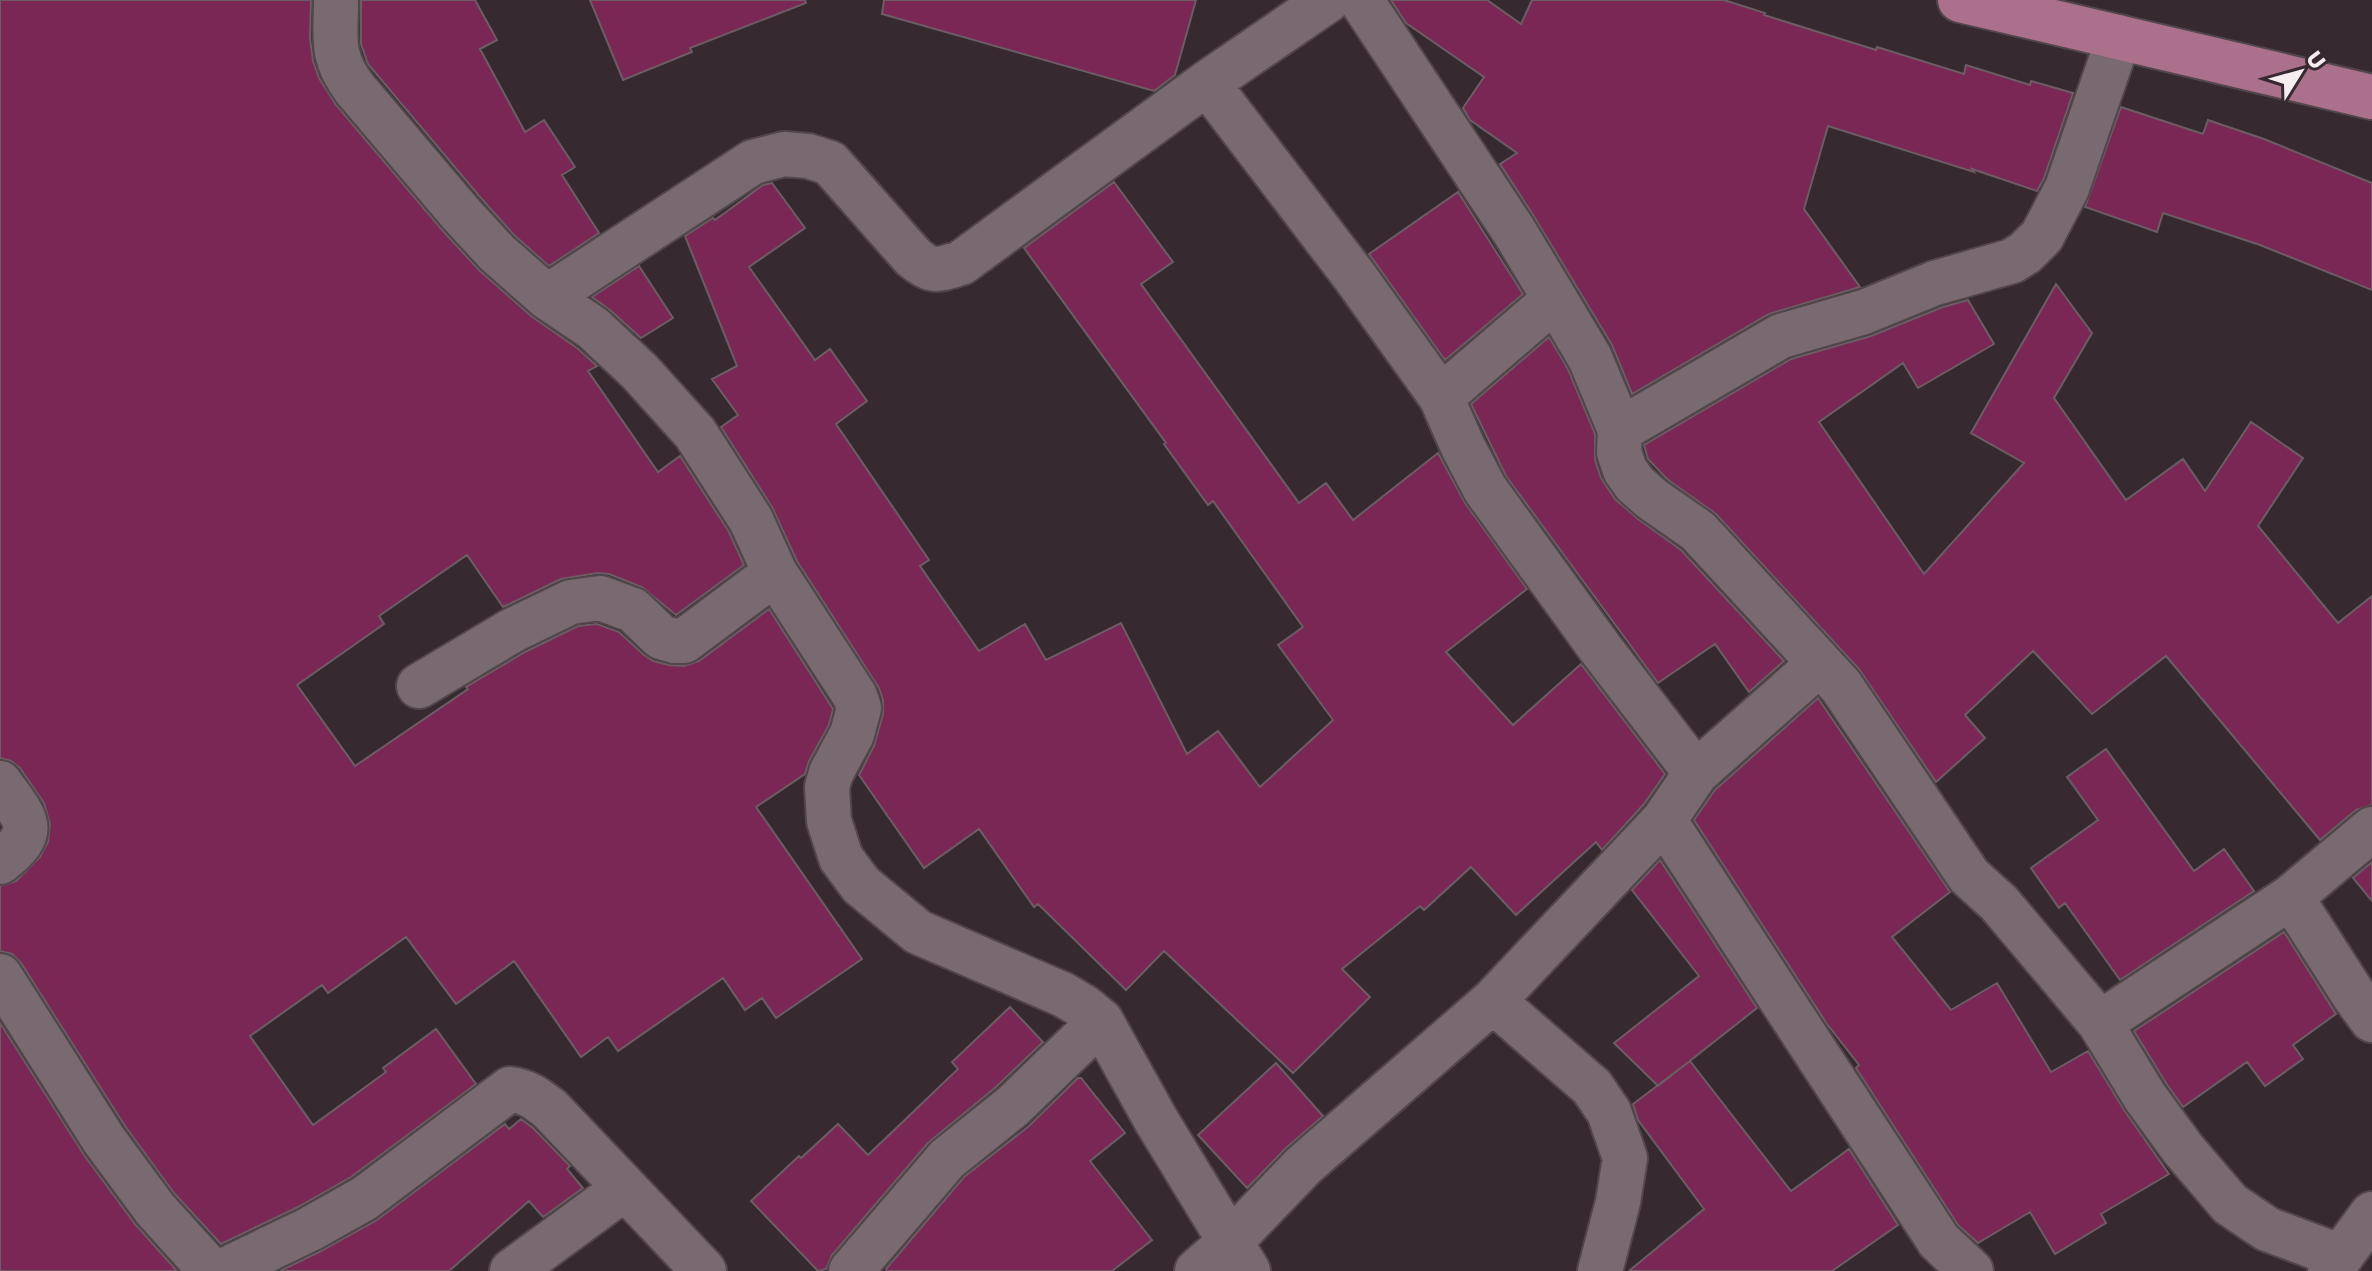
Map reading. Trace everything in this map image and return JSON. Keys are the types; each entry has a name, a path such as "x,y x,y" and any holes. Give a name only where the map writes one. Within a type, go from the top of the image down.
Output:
{"main road":[{"path":"1960,0 2078,14 2119,37 2372,97"}],"street":[{"path":"336,0 335,50 343,73 497,253 547,297 593,328 640,372 695,433 751,520 775,573 855,696 859,708 852,734 827,787 829,821 841,858 861,885 918,932 1064,995 1101,1021 1156,1120 1240,1256"},
{"path":"547,297 753,162 784,154 808,156 830,163 925,267 935,271 961,263 1207,83 1328,0"},
{"path":"1361,0 1514,231 1590,358 1620,430 1619,452 1625,470 1635,484 1698,531 1841,686 1969,876 1999,903 2100,1023 2145,1097 2183,1149 2230,1204 2267,1229 2334,1264 2372,1214"},
{"path":"1620,430 1781,336 1864,312 1935,283 2012,261 2025,253 2042,236 2067,188 2119,37"},
{"path":"1207,83 1355,277 1441,397 1485,489 1600,648 1696,773"},
{"path":"1441,397 1555,299"},
{"path":"419,686 513,630 571,602 600,598 633,610 661,637 684,641 775,573"},
{"path":"1197,1271 1240,1256 1304,1165 1493,1001 1664,820 1696,773 1819,664"},
{"path":"0,783 27,827 17,849 0,862"},
{"path":"1664,820 1939,1241 1971,1271"},
{"path":"2100,1023 2291,897 2372,829"},
{"path":"2291,897 2364,1008"},
{"path":"0,976 104,1140 155,1209 211,1271"},
{"path":"1493,1001 1592,1087 1609,1112 1625,1158 1618,1202 1600,1271"},
{"path":"851,1271 947,1159 1013,1106 1101,1021"},
{"path":"223,1271 310,1229 365,1198 510,1089 531,1094 550,1109 704,1271"},
{"path":"512,1271 625,1188"}],"building":[{"path":"0,0 311,0 313,61 319,78 336,105 479,270 531,316 597,366 588,371 658,472 680,456 729,532 744,565 676,615 642,587 609,574 597,573 561,579 503,607 467,555 379,616 384,624 297,685 355,766 468,689 466,687 525,652 578,626 597,624 619,632 653,661 684,666 699,661 769,609 833,709 829,725 805,774 756,807 862,959 776,1018 762,998 745,1010 723,978 618,1051 608,1037 581,1057 514,961 456,1004 406,937 328,993 322,985 250,1036 313,1125 386,1072 383,1068 436,1029 476,1084 351,1177 221,1244 174,1193 125,1126 21,963 12,954 0,951 0,886 16,881 40,857 48,842 50,824 44,803 20,768 0,758"},
{"path":"361,0 475,0 497,40 480,49 525,132 544,120 575,167 562,175 599,233 549,266 514,235 368,64 361,44"},
{"path":"590,0 805,0 806,3 690,48 692,52 623,80"},
{"path":"884,0 1196,0 1175,75 1154,91 882,14"},
{"path":"1391,0 1487,0 1521,24 1532,0 1724,0 1876,50 1877,47 1964,74 1966,65 2030,85 2031,81 2073,93 2037,191 1828,126 1804,209 1860,287 1769,314 1632,394 1612,345 1500,164 1517,153 1470,120 1463,108 1484,77 1406,23"},
{"path":"2121,107 2203,134 2208,120 2372,183 2372,290 2260,245 2163,213 2157,232 2085,207"},
{"path":"1114,182 1173,262 1141,284 1299,503 1326,483 1353,520 1438,453 1465,503 1527,589 1446,652 1513,725 1581,664 1665,774 1644,804 1602,850 1596,842 1516,915 1471,867 1424,910 1420,906 1342,969 1370,997 1293,1073 1164,951 1126,990 1038,904 1034,907 979,829 924,868 859,775 874,746 883,714 879,688 797,561 772,507 721,427 738,415 712,379 737,366 685,236 713,218 715,220 763,185 772,183 805,228 749,267 815,360 830,349 867,401 836,424 929,560 920,566 979,651 1025,624 1046,660 1121,623 1187,754 1218,731 1260,787 1333,720 1278,645 1303,627 1213,501 1208,505 1024,248"},
{"path":"1458,192 1523,294 1445,360 1369,254"},
{"path":"639,266 673,318 641,338 592,297"},
{"path":"2056,284 2092,333 2054,398 2126,500 2183,459 2205,491 2251,422 2303,458 2258,526 2338,623 2372,596 2372,805 2356,810 2320,840 2166,656 2092,714 2033,651 1965,715 1985,738 1936,782 1859,669 1716,514 1667,479 1648,459 1644,445 1791,359 1871,336 1968,300 1994,344 1918,388 1903,363 1819,422 1924,574 2024,463 1971,433"},
{"path":"1549,337 1568,369 1595,434 1595,460 1601,478 1615,499 1681,550 1784,661 1749,692 1715,644 1658,683 1506,476 1471,404"},
{"path":"1818,698 1950,892 1892,937 1951,1010 1997,983 2051,1072 2088,1051 2169,1174 2101,1214 2106,1223 2055,1254 2030,1212 1978,1243 1958,1225 1856,1068 1859,1065 1827,1024 1694,820 1715,790"},
{"path":"2106,749 2194,871 2224,849 2254,891 2120,980 2065,903 2059,908 2031,868 2098,820 2067,777"},
{"path":"1660,860 1757,1008 1658,1086 1614,1043 1699,976 1632,890"},
{"path":"2372,862 2372,901 2353,878"},
{"path":"2284,932 2336,1014 2293,1045 2303,1059 2265,1086 2247,1062 2183,1107 2134,1031"},
{"path":"1010,1007 1043,1042 996,1087 928,1143 832,1255 826,1269 818,1271 751,1201 838,1124 868,1155 958,1069 952,1062"},
{"path":"0,1023 84,1155 135,1224 177,1271 0,1271"},
{"path":"1690,1061 1791,1191 1849,1149 1898,1225 1832,1271 1629,1271 1704,1209 1638,1120 1633,1104"},
{"path":"1276,1063 1323,1116 1247,1188 1198,1135"},
{"path":"1078,1078 1125,1133 1090,1161 1152,1240 1112,1271 887,1271 964,1177 1029,1126"},
{"path":"521,1119 570,1166 567,1169 583,1188 543,1217 529,1201 449,1271 280,1271 377,1220 505,1124 509,1129"}]}
